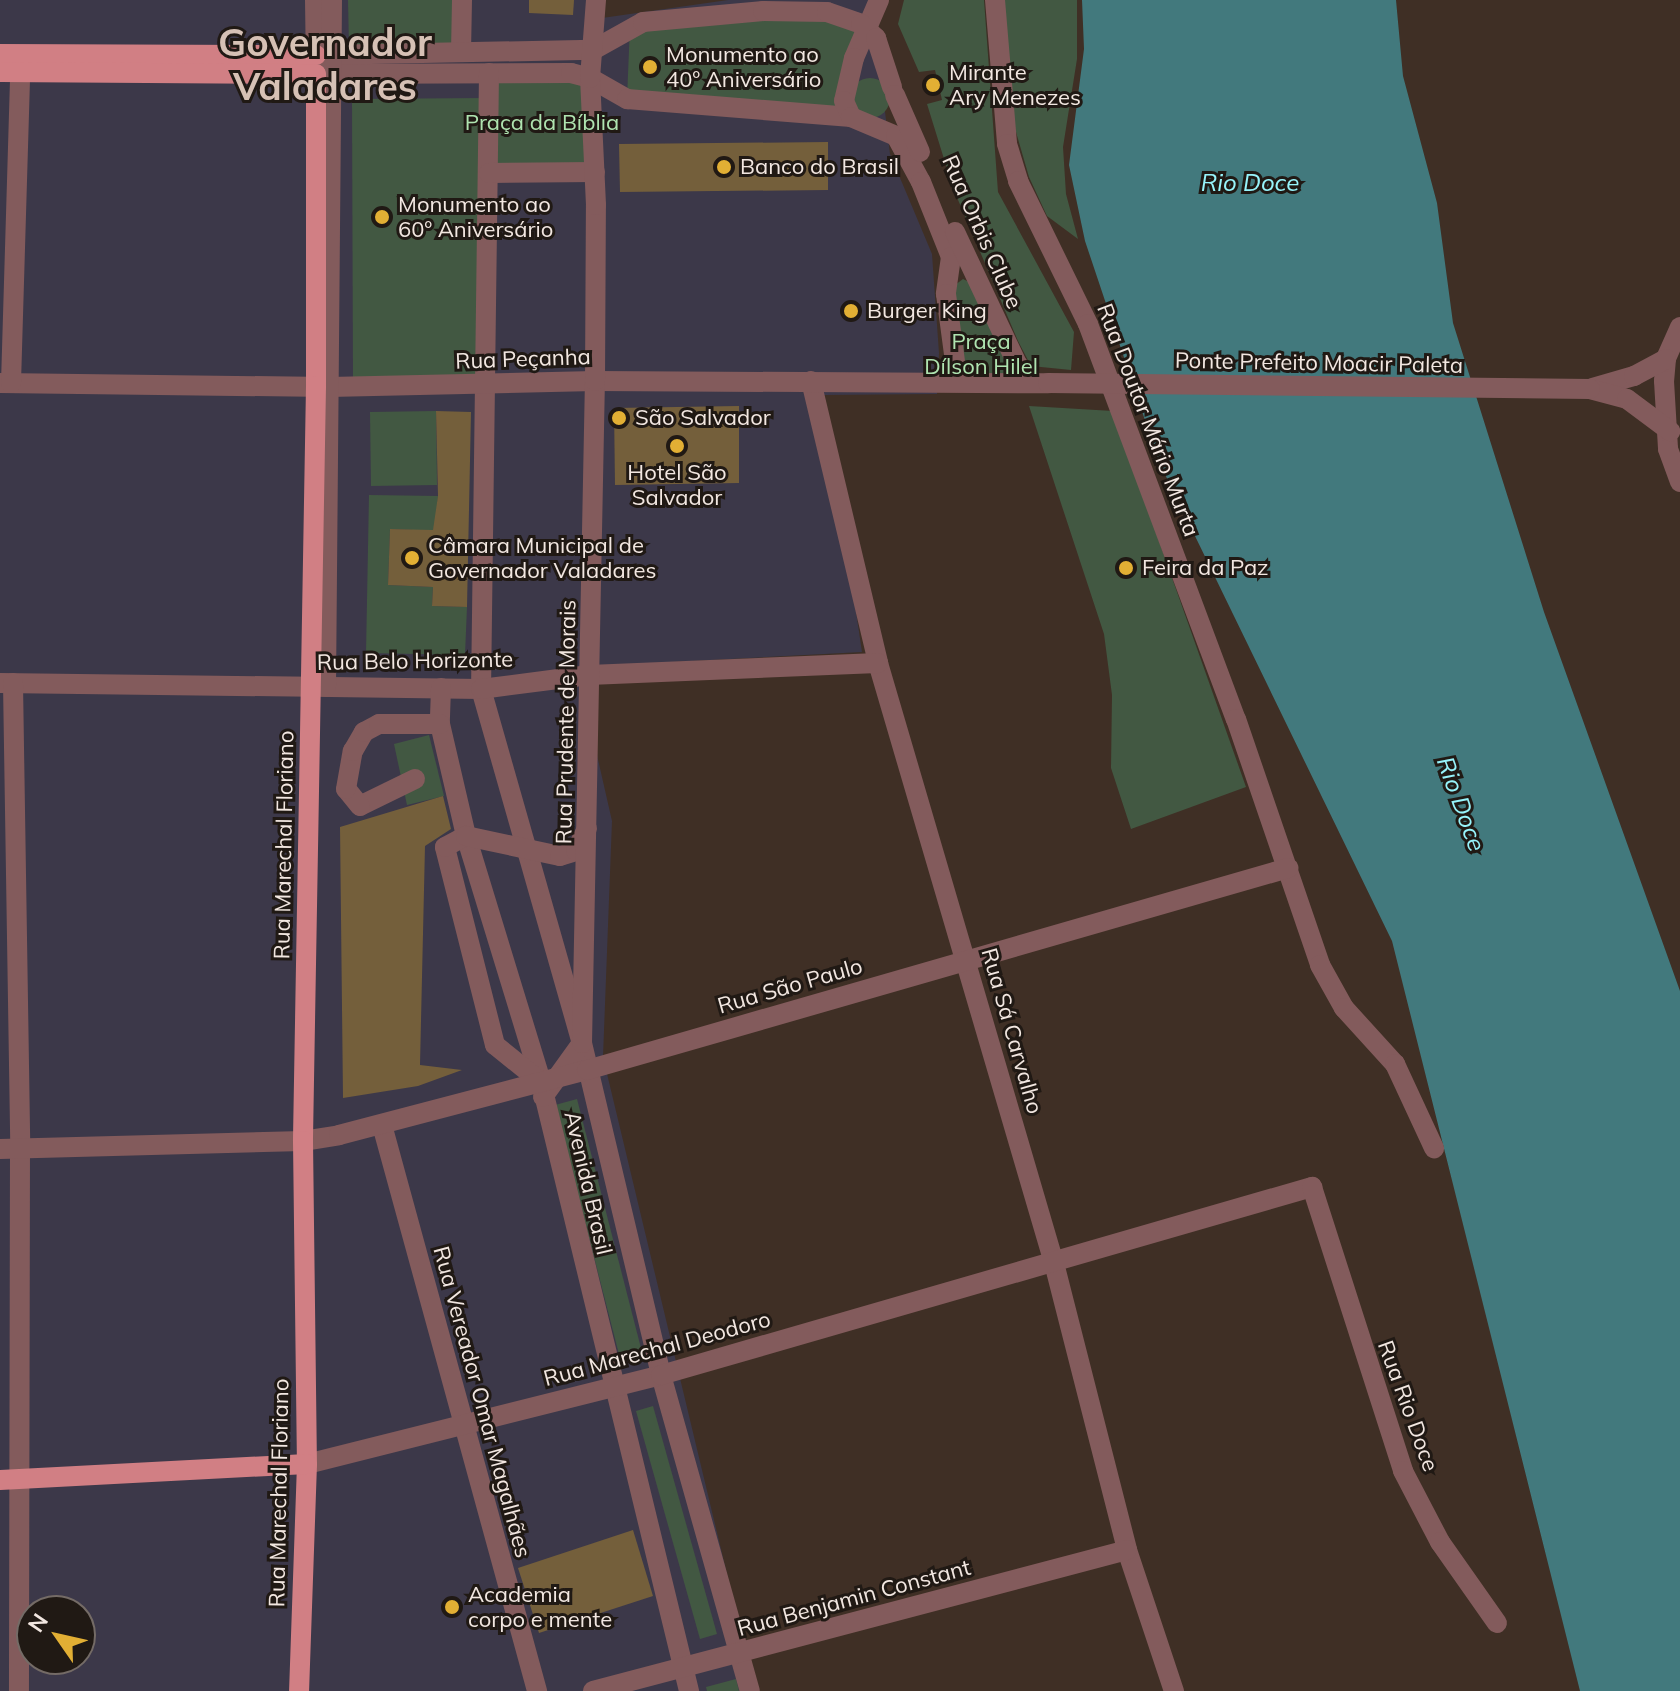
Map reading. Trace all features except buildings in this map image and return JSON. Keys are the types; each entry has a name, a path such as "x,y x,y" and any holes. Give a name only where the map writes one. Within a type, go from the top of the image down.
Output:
{"main road":[{"path":"0,54 324,65"},
{"path":"10,72 324,65"},
{"name":"Rua Marechal Floriano","path":"299,1691 307,1464 303,1141 318,687 324,65"},
{"name":"Rua Marechal Deodoro","path":"8,1480 307,1464"}],"street":[{"name":"Rua Marechal Floriano","path":"315,0 324,65"},
{"name":"Rua Marechal Floriano","path":"324,65 332,0"},
{"path":"461,52 462,0"},
{"name":"Rua Prudente de Morais","path":"582,1043 590,815 589,675 595,381 595,172 590,78 596,0"},
{"path":"860,120 844,101 858,23 878,0"},
{"name":"Rua Doutor Mário Murta","path":"995,0 1007,144 1018,181 1088,324 1326,977 1344,1008 1395,1064 1434,1148"},
{"path":"324,65 461,52 593,50 643,22 763,11 827,12 858,23"},
{"name":"Rua Orbis Clube","path":"858,23 876,38 893,91 1013,373 1041,383"},
{"path":"324,65 590,78 627,99 860,120 891,112 893,91 871,73 848,85"},
{"path":"6,383 10,72"},
{"path":"489,73 488,386 481,689 582,1043 661,1375 750,1691"},
{"name":"Rua Orbis Clube","path":"860,120 896,136 921,182 951,257 946,297 957,377"},
{"path":"489,173 595,172"},
{"path":"946,297 958,278 977,283"},
{"path":"1680,327 1666,359 1680,482"},
{"name":"Ponte Prefeito Moacir Paleta","path":"1590,389 1634,376 1666,359"},
{"name":"Rua Peçanha","path":"6,383 488,386 595,381 811,381 1013,373"},
{"name":"Rua Sá Carvalho","path":"811,381 878,663 1054,1263 1127,1550 1174,1691"},
{"name":"Ponte Prefeito Moacir Paleta","path":"1041,383 1590,389 1627,399 1673,433"},
{"name":"Rua Belo Horizonte","path":"6,683 481,689 589,675 878,663"},
{"path":"6,683 10,1149 8,1480 19,1691"},
{"name":"Avenida Brasil","path":"441,688 440,724 466,836 546,1086 613,1388 689,1691"},
{"path":"415,779 360,806 346,789 353,751 364,732 379,724 440,724"},
{"path":"582,1043 546,1086 495,1045 445,852 451,839 466,836 527,852 560,856 576,851 585,840 590,815"},
{"name":"Rua São Paulo","path":"10,1149 303,1141 382,1125 546,1086 587,1070 1288,868"},
{"name":"Rua Vereador Omar Magalhães","path":"382,1125 537,1691"},
{"name":"Rua Marechal Deodoro","path":"307,1464 661,1375 1312,1187"},
{"name":"Rua Rio Doce","path":"1312,1187 1403,1471 1440,1542 1497,1623"},
{"name":"Rua Benjamin Constant","path":"593,1691 1127,1550"}],"shaded area":[{"path":"0,0 592,0 595,19 728,0 872,0 890,154 932,254 939,353 937,394 824,395 862,652 577,667 612,821 603,1057 755,1691 0,1691"}],"green space":[{"path":"348,0 453,0 454,44 349,46"},
{"path":"904,0 984,0 998,192 1074,332 1071,370 1031,366 1018,341 953,188 927,104 942,100 935,70 919,72 898,24"},
{"path":"1000,0 1077,0 1077,59 1063,147 1066,194 1078,239 1047,216 1029,177 1014,125"},
{"path":"763,11 867,28 849,117 627,99 630,26"},
{"name":"Praça da Bíblia","path":"492,77 585,81 592,168 492,169"},
{"path":"870,78 884,84 890,98 884,112 870,118 856,112 850,98 856,84"},
{"path":"487,98 487,385 353,384 352,99"},
{"name":"Praça Dílson Hilel","path":"963,279 975,285 1013,375 962,375 951,288"},
{"name":"Feira da Paz","path":"1029,406 1113,411 1246,787 1131,829 1111,768 1112,695 1104,634"},
{"path":"436,411 437,485 371,486 370,412"},
{"path":"369,495 438,496 436,531 390,529 388,585 433,587 432,606 467,607 465,655 366,653"},
{"path":"429,735 444,796 407,805 394,744"},
{"path":"577,1099 643,1356 621,1362 555,1105"},
{"path":"653,1406 717,1634 700,1639 636,1411"},
{"path":"736,1679 739,1691 707,1691 706,1687"}],"water":[{"name":"Rio Doce","path":"1082,0 1396,0 1403,76 1437,203 1453,323 1544,612 1680,991 1680,1691 1580,1691 1392,941 1159,462 1085,241 1069,165 1084,49"}],"place":[{"name":"Monumento ao 40º Aniversário","path":"650,67"},
{"name":"Mirante Ary Menezes","path":"933,85"},
{"name":"Banco do Brasil","path":"724,167"},
{"name":"Monumento ao 60º Aniversário","path":"382,217"},
{"name":"Burger King","path":"851,311"},
{"name":"São Salvador","path":"619,418"},
{"name":"Hotel São Salvador","path":"677,446"},
{"name":"Câmara Municipal de Governador Valadares","path":"412,558"},
{"name":"Feira da Paz","path":"1126,568"},
{"name":"Academia corpo e mente","path":"452,1607"}],"district":[{"name":"Governador Valadares","path":"325,65"}]}
